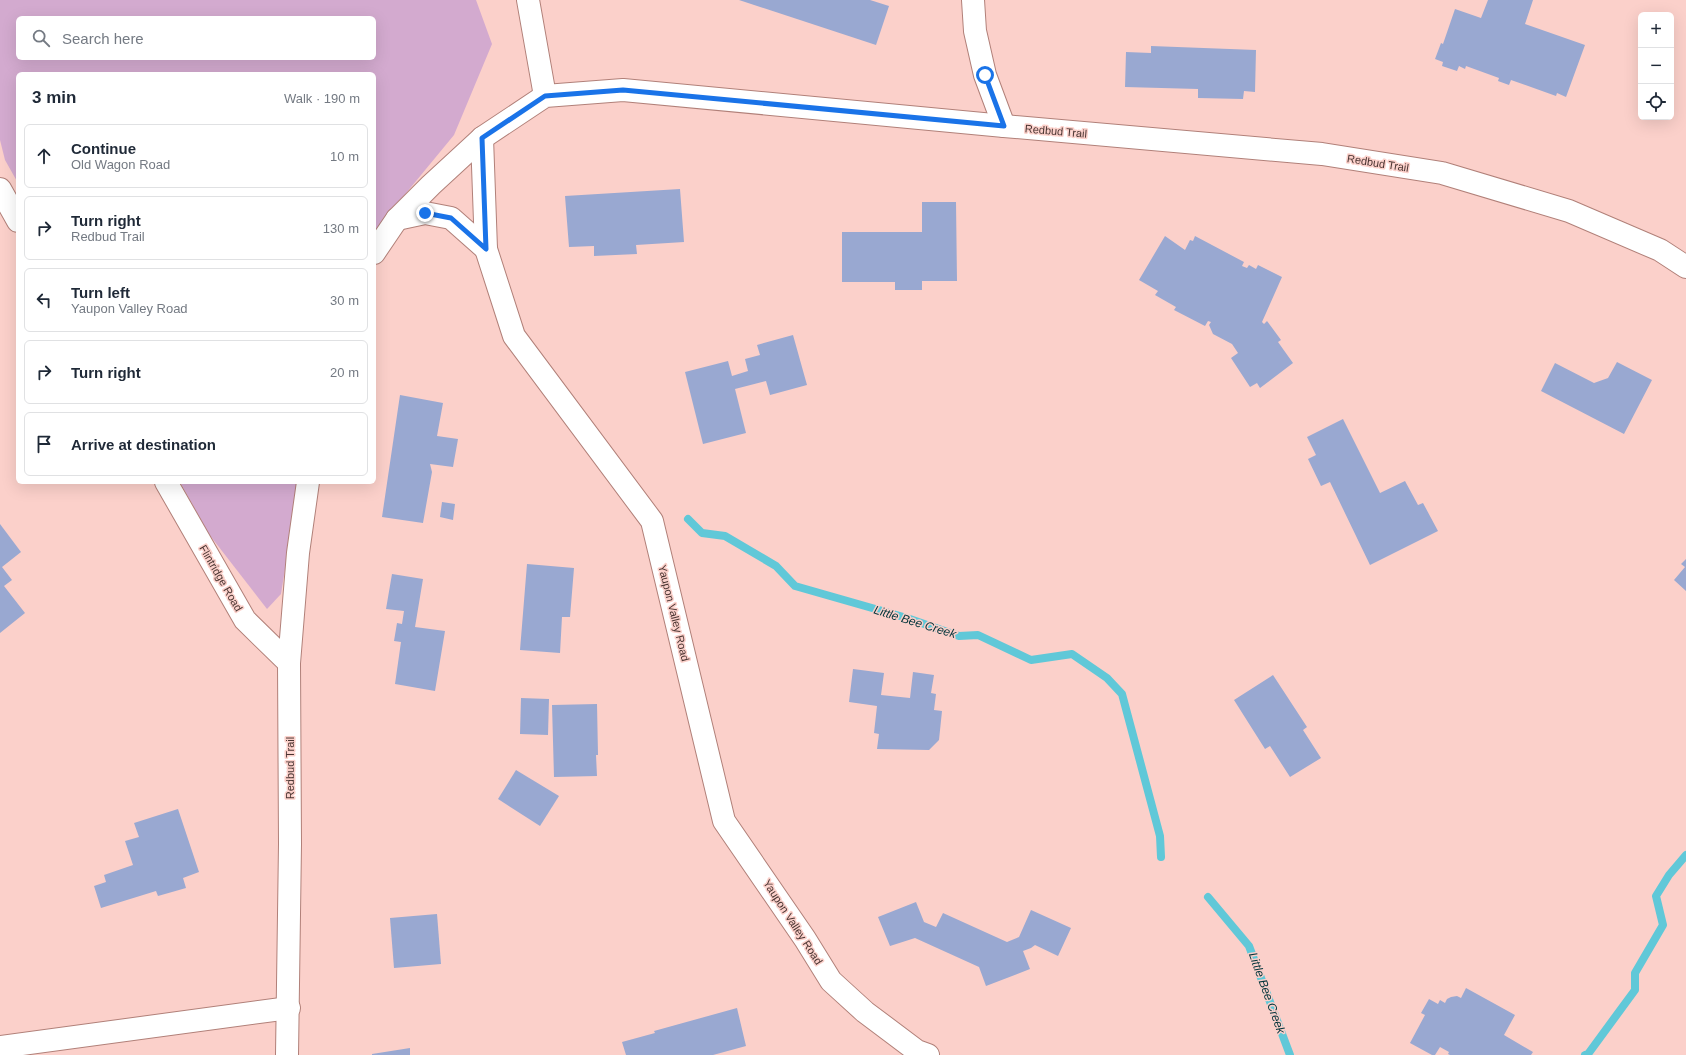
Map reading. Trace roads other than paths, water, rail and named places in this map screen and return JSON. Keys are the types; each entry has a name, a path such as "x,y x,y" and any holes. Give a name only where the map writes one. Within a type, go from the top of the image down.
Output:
{"street":[{"path":"528,0 545,96"},
{"path":"973,0 976,32 985,75 1004,126"},
{"name":"Redbud Trail","path":"376,250 397,219 482,138 545,96 623,90 1322,154 1442,173 1569,211 1660,250 1686,267"},
{"name":"Yaupon Valley Road","path":"482,138 486,249 514,336 652,522 724,821 805,939 831,981 865,1012 917,1050 928,1055"},
{"path":"0,190 16,218"},
{"path":"397,219 425,213 451,218 486,249"},
{"name":"Flintridge Road","path":"167,484 245,620 289,663"},
{"name":"Redbud Trail","path":"287,1055 290,844 289,663 298,553 308,484"},
{"path":"0,1047 288,1008"}],"waterway":[{"name":"Little Bee Creek","path":"688,519 702,533 725,536 776,566 795,586 907,618 959,636 978,635 1031,660 1072,654 1107,678 1122,694 1160,836 1161,857"},
{"path":"1585,1055 1588,1054 1635,990 1635,973 1663,925 1656,896 1669,875 1686,855"},
{"name":"Little Bee Creek","path":"1208,897 1249,946 1290,1055"}]}
